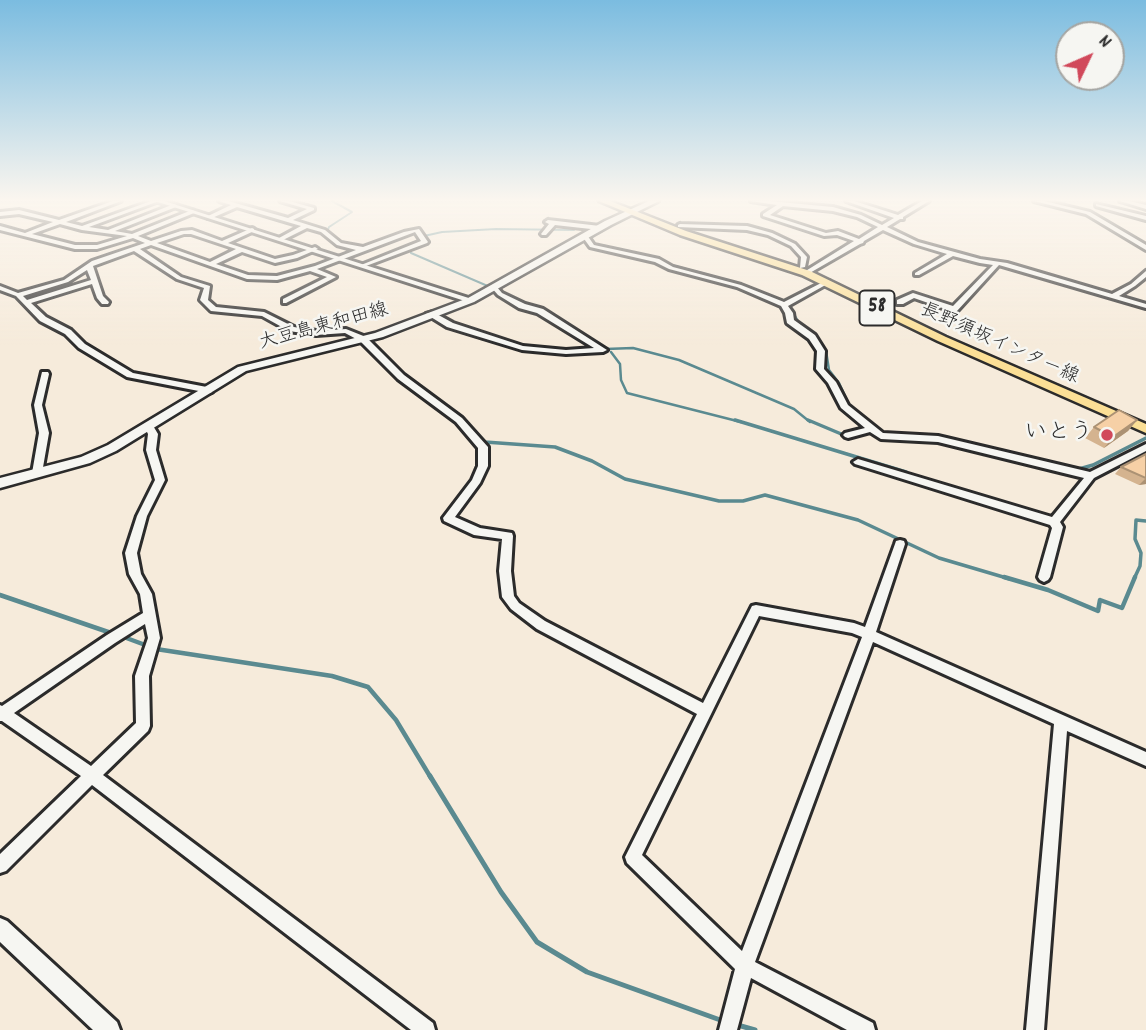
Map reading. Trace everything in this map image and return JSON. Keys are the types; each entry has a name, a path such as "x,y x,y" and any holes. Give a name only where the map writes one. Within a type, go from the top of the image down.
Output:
{"main road":[{"name":"大豆島東和田線","path":"0,483 85,460 112,448 242,369 363,339 471,300 562,249"},
{"name":"長野須坂インター線","path":"736,249 806,270 942,339 1146,429"},
{"name":"長野須坂インター線","path":"746,249 806,270 947,336 1146,422"}],"street":[{"path":"22,299 66,281 89,265 136,249"},
{"path":"136,249 179,278 208,288 204,300 214,309 264,314 292,329 316,332 346,331 363,339 401,377 459,420 483,447 483,466 448,518 478,533 508,536 505,570 508,597 515,606 541,625 706,712"},
{"path":"169,249 260,278 277,278 310,269 362,249"},
{"path":"210,264 240,250 279,261 315,249"},
{"path":"315,249 471,300"},
{"path":"364,265 406,249"},
{"path":"606,249 657,260 671,268 739,286 784,305 790,321 812,337 821,351 820,369 832,382 844,406 871,429 892,439 938,439 1091,476"},
{"path":"796,249 804,257 806,270 847,249"},
{"path":"939,249 998,263 1146,306"},
{"path":"917,274 953,253"},
{"path":"900,302 913,295 954,309 995,270 998,263"},
{"path":"89,265 100,296 105,302"},
{"path":"286,301 333,277 310,269"},
{"path":"1113,296 1133,285 1146,273"},
{"path":"22,299 96,281"},
{"path":"784,305 827,282"},
{"path":"430,314 450,325 522,348 566,352 603,350 540,311 522,306 500,294 494,287"},
{"path":"0,288 22,299 43,319 68,332 82,346 130,375 209,390"},
{"path":"37,473 44,433 38,405 45,374"},
{"path":"0,865 143,726 142,676 152,646 150,615 146,594 135,574 131,553 142,516 160,480 151,450 153,434 149,426"},
{"path":"848,435 871,429"},
{"path":"1054,522 1091,476 1146,447"},
{"path":"858,462 1054,522 1058,527 1044,577"},
{"path":"728,1030 745,965 869,635 900,544"},
{"path":"866,1030 745,965 634,857 756,610 854,628 1146,759"},
{"path":"150,615 1,713 92,775 426,1030"},
{"path":"1035,1030 1060,722"},
{"path":"0,928 109,1030"}],"building":[{"path":"1119,410 1137,420 1113,437 1094,427"},
{"path":"1146,454 1146,478 1121,467"}],"waterway":[{"path":"410,249 411,253 490,287"},
{"path":"668,264 713,276 771,297"},
{"path":"494,291 504,299"},
{"path":"502,297 506,300"},
{"path":"788,305 799,323"},
{"path":"813,334 826,351 829,370 839,383 850,407"},
{"path":"606,349 633,348 679,360 794,409 810,422"},
{"path":"611,352 620,364 621,380 627,393 741,422"},
{"path":"735,420 906,472"},
{"path":"808,420 846,436"},
{"path":"470,427 485,442 555,447 592,461 625,479 719,501 743,501 765,495 858,520 939,558 1010,579"},
{"path":"904,434 938,436"},
{"path":"1068,467 1079,469 1093,465 1146,438"},
{"path":"962,442 1009,453"},
{"path":"1134,579 1140,566 1141,553 1135,539 1136,520 1146,521"},
{"path":"1004,577 1048,590 1098,611 1100,600 1122,608 1135,577"},
{"path":"0,595 114,634"},
{"path":"121,636 156,649 332,676 368,687 396,720 431,778"},
{"path":"430,776 501,892 537,942 587,972 723,1021"},
{"path":"734,1024 755,1030"}],"place":[{"name":"いとう","path":"1107,435"}]}
